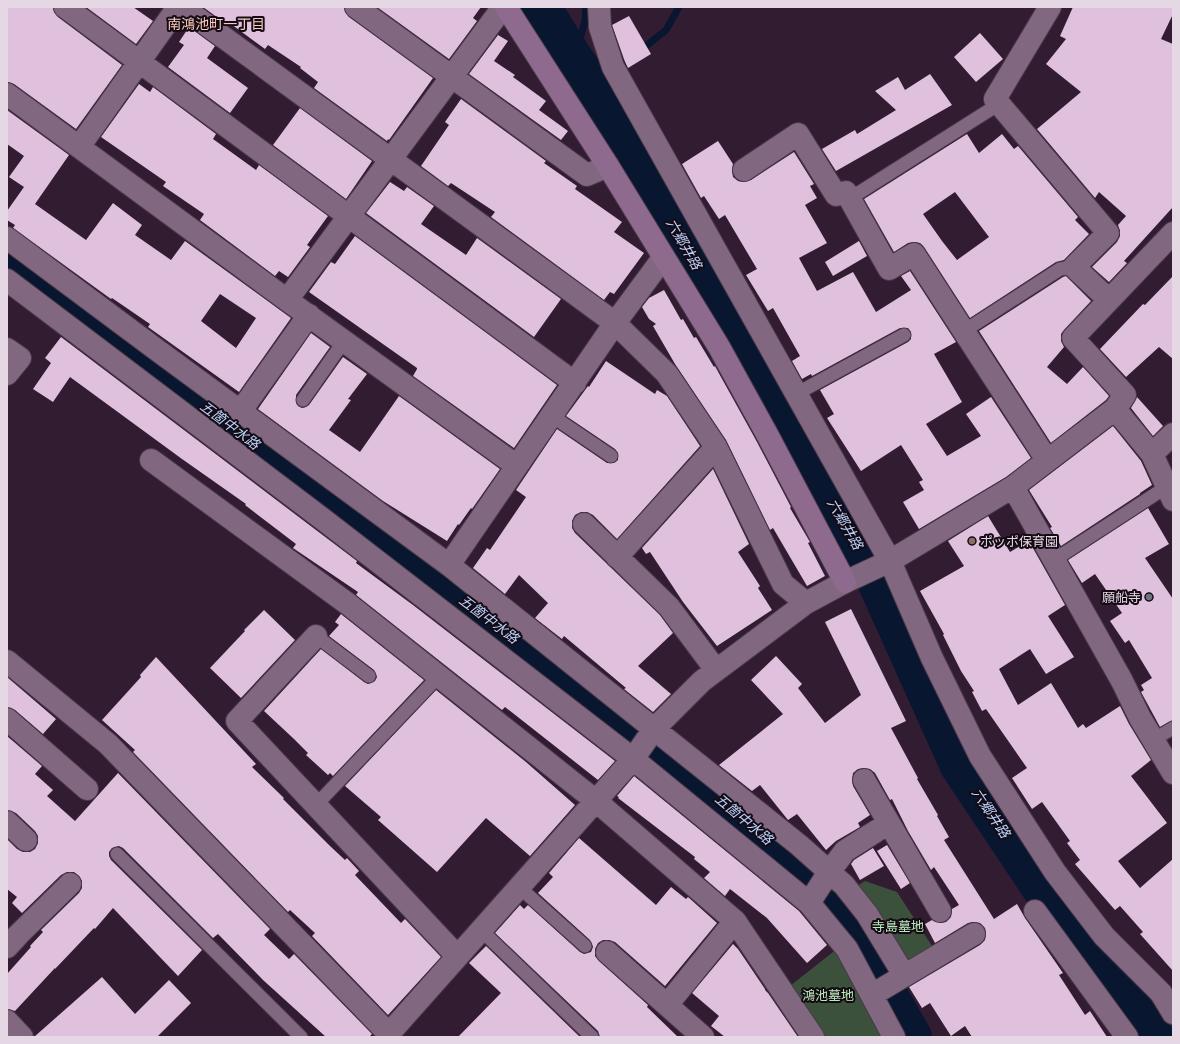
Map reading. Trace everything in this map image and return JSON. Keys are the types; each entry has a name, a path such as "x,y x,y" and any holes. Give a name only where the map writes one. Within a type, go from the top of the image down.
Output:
{"street":[{"path":"65,7 139,63 575,382"},
{"path":"79,147 178,7"},
{"path":"182,7 615,323 667,374 716,448 782,584 806,603"},
{"path":"356,7 587,175 608,166"},
{"path":"287,300 503,7"},
{"path":"506,7 608,166 663,258 719,347 845,582"},
{"path":"599,7 600,27 613,67 796,394 885,563 980,756 1055,872 1104,936 1167,988 1173,1013"},
{"path":"1050,7 995,99 1108,233 1074,267 1109,300"},
{"path":"7,94 287,300 517,466"},
{"path":"744,170 798,134 836,195 846,192 889,269 914,254 1047,460"},
{"path":"7,661 108,744 387,1035 633,759 654,730 702,680 806,603 885,563 1013,486 1115,409 1125,395 1073,338 1173,233"},
{"path":"7,238 240,412 449,565 799,845 844,885 867,914 904,975"},
{"path":"449,565 615,323 663,258"},
{"path":"8,284 324,520 633,759 809,903 847,949 894,1037"},
{"path":"240,412 309,315"},
{"path":"7,348 20,358 7,374"},
{"path":"1115,409 1152,454 1170,493"},
{"path":"1152,454 1173,434"},
{"path":"617,557 716,448"},
{"path":"151,460 348,604 596,801 735,922 813,1037"},
{"path":"1013,486 1122,681 1140,718 1173,773"},
{"path":"584,524 669,607 716,670"},
{"path":"316,636 237,721 457,956"},
{"path":"7,719 87,789"},
{"path":"864,780 940,911"},
{"path":"7,822 26,840"},
{"path":"809,903 828,872 845,851 889,823"},
{"path":"11,935 70,884"},
{"path":"1035,911 1127,1037"},
{"path":"667,1005 735,922"},
{"path":"872,995 974,934"},
{"path":"607,952 703,1037"},
{"path":"7,1021 22,1037"}],"lane":[{"path":"849,198 999,104"},
{"path":"964,331 1060,269 1074,267"},
{"path":"796,394 904,335"},
{"path":"303,400 344,341"},
{"path":"552,416 611,456"},
{"path":"1054,560 1170,493"},
{"path":"316,636 369,676"},
{"path":"316,805 439,676"},
{"path":"1153,740 1173,728"},
{"path":"117,854 301,1037"},
{"path":"519,887 585,946"},
{"path":"481,930 592,1037"}],"green space":[{"name":"寺島墓地","path":"865,881 897,892 932,946 901,965 852,889"},
{"name":"鴻池墓地","path":"837,949 885,1037 822,1037 786,989"}],"building":[{"path":"7,7 53,7 54,12 58,17 122,65 76,129 14,84 7,82"},
{"path":"86,7 133,7 153,21 136,44"},
{"path":"203,7 344,7 345,12 349,17 433,78 387,141 314,88 318,82 300,68 301,67 268,45 265,49 231,24 229,26"},
{"path":"377,7 481,7 473,18 477,21 449,59"},
{"path":"1073,7 1173,7 1173,14 1161,39 1173,44 1173,207 1124,261 1127,263 1109,282 1092,267 1117,242 1120,236 1118,225 1126,216 1099,192 1095,198 1037,129 1081,92 1046,64 1066,39 1060,36"},
{"path":"629,16 651,54 628,68 612,25"},
{"path":"189,27 215,46 207,58 248,88 230,113 168,67 184,45 179,42"},
{"path":"980,33 1003,59 976,82 954,57"},
{"path":"498,35 508,41 494,61 515,75 513,77 546,101 539,110 568,131 561,140 469,74"},
{"path":"930,74 952,105 836,171 822,149 855,130 857,134 896,110 875,91 898,77 905,90"},
{"path":"139,84 150,92 153,87 216,134 213,139 256,170 259,165 328,216 307,245 310,247 288,277 279,271 275,276 200,220 204,214 163,186 166,182 101,137"},
{"path":"461,99 546,161 544,163 577,186 575,189 622,222 614,232 644,253 614,294 610,292 604,300 491,217 495,212 451,183 448,186 421,166 449,125 445,122"},
{"path":"300,108 372,161 346,199 273,145"},
{"path":"7,110 69,155 35,204 86,240 113,203 142,225 135,235 171,260 185,241 291,318 239,392 148,327 150,324 112,298 111,299 13,228 15,225 7,220 7,211 24,187 9,177 24,156 7,144","holes":["220,294 256,318 236,348 201,321"]},
{"path":"967,134 979,153 1002,134 1014,149 1018,146 1078,217 1075,220 1089,234 1064,260 1056,262 970,318 924,247 920,243 908,243 894,252 864,199","holes":["955,192 989,237 957,260 923,214"]},
{"path":"718,141 733,164 733,177 738,181 744,182 751,180 794,152 814,184 810,186 817,198 805,205 827,243 799,258 817,291 853,272 876,312 911,290 901,276 910,271 956,342 934,354 962,402 926,424 947,456 981,436 966,414 991,397 1031,458 1006,477 919,529 903,502 924,490 919,482 923,480 901,445 861,471 827,418 834,414 820,390 908,342 911,339 911,332 908,328 900,328 812,376 811,374 802,379 792,361 800,356 773,308 768,311 746,275 757,269 725,215 719,219 704,196 701,198 682,164"},
{"path":"390,182 404,191 407,187 434,206 421,224 466,255 477,238 561,299 534,337 366,213"},
{"path":"355,236 557,385 514,448 413,376 417,368 309,292 331,262 335,264"},
{"path":"859,241 867,256 833,276 825,262"},
{"path":"1066,276 1091,301 1061,334 1061,341 1064,347 1047,367 1067,384 1083,367 1109,396 1106,400 1051,443 979,331"},
{"path":"1173,276 1173,359 1159,347 1126,377 1100,349 1143,304 1145,305"},
{"path":"664,290 681,320 683,319 694,338 696,337 714,367 715,366 757,442 791,507 790,508 810,542 808,543 825,576 807,586 773,528 770,530 726,440 675,364 653,326 656,324 649,319 642,307 649,298"},
{"path":"311,333 330,347 296,395 296,403 298,406 302,408 309,405 343,357 367,374 348,399 351,400 329,430 360,452 399,396 500,469 472,509 471,508 459,525 458,524 447,541 383,501 258,409"},
{"path":"61,337 357,561 356,563 413,605 615,761 598,780 505,707 502,710 356,595 358,592 293,548 296,544 245,505 246,504 70,377 53,402 33,389 51,363 45,358"},
{"path":"606,361 655,394 657,390 667,396 700,446 617,539 593,515 587,512 581,512 575,515 572,521 572,528 575,533 660,615 673,633 638,666 671,694 653,712 624,689 626,688 564,636 562,639 535,618 548,603 519,575 505,594 473,568 487,548 490,550 526,497 516,490 557,429 607,463 614,463 618,460 618,453 615,449 566,416 588,386 589,387"},
{"path":"1137,397 1163,426 1153,436 1131,408"},
{"path":"1113,426 1141,461 1152,485 1061,546 1050,528 1052,527 1029,490"},
{"path":"713,469 749,544 738,552 760,586 758,588 772,610 717,646 683,602 650,552 646,554 642,548"},
{"path":"1148,508 1169,544 1145,558 1173,599 1173,720 1160,727 1141,692 1144,690 1141,685 1152,678 1129,640 1125,643 1110,621 1122,613 1095,574 1082,583 1068,560"},
{"path":"988,516 1010,552 1029,541 1065,605 1048,616 1074,657 1046,674 1030,649 999,669 1018,705 1051,683 1078,728 1083,724 1086,728 1120,706 1151,760 1131,776 1167,823 1118,861 1140,888 1173,859 1173,971 1140,934 1143,932 1120,906 1115,910 1075,864 1080,860 1067,843 1070,841 1042,802 1032,809 1012,778 1027,768 986,709 982,711 972,692 974,691 961,671 943,635 944,634 920,591 964,566 948,541"},
{"path":"851,609 906,721 891,728 949,837 944,840 994,919 1017,904 1063,973 1059,975 1085,1015 1090,1011 1107,1037 972,1037 965,1026 951,1036 930,1003 922,1008 909,987 980,945 985,940 985,928 980,923 968,923 935,943 925,924 932,920 940,923 946,922 951,917 952,909 959,905 934,867 931,870 908,831 892,799 890,800 875,773 870,769 864,768 858,769 853,773 853,786 870,815 858,823 860,827 836,841 826,850 797,814 788,820 760,785 752,791 719,765 783,714 751,680 776,656 802,684 798,688 825,723 861,695 825,622"},
{"path":"264,610 295,640 241,698 210,668"},
{"path":"341,614 424,680 333,776 330,773 328,775 306,755 308,753 264,711 321,649 364,682 368,684 375,681 377,677 374,670 329,636 339,625 335,622"},
{"path":"156,657 256,764 252,767 330,846 345,860 347,858 359,871 355,875 401,923 405,919 441,957 388,1015 312,936 315,933 290,910 288,912 133,752 135,750 102,720 141,677 140,675"},
{"path":"7,677 56,719 43,734 15,710 7,707"},
{"path":"436,690 526,762 575,805 530,856 486,818 437,872 378,820 381,817 345,786"},
{"path":"7,736 42,766 35,774 53,790 47,796 75,821 118,773 270,929 264,935 289,959 294,954 372,1034 369,1037 326,1037 263,980 218,934 213,938 123,848 119,846 112,848 109,852 111,860 202,950 178,976 113,908 95,929 94,928 15,1011 7,1009 7,974 43,932 41,930 79,893 82,888 82,881 74,872 67,872 61,875 22,913 12,903 17,897 7,889 7,839 17,849 23,852 30,852 35,849 38,843 38,836 35,831 16,813 7,810"},
{"path":"634,776 799,911 827,945 807,963 767,918 730,889 725,896 704,878 710,872 694,859 695,857 618,798 619,797 617,796"},
{"path":"579,838 656,905 671,887 686,899 688,897 717,923 665,986 615,942 603,940 598,943 595,949 595,956 599,961 648,1005 647,1007 678,1037 600,1037 598,1031 495,933 520,905 524,909 528,905 580,952 584,954 591,952 593,947 590,940 538,893 553,877 549,873"},
{"path":"887,845 910,883 901,889 877,851"},
{"path":"873,848 884,866 860,880 851,864 854,860"},
{"path":"733,944 738,949 798,1037 725,1037 711,1026 719,1016 692,993"},
{"path":"486,946 580,1037 458,1037 501,993 469,963"},
{"path":"102,977 135,1014 169,980 191,1003 157,1037 34,1037"}],"waterway":[{"name":"六郷井路","path":"541,7 574,60 595,89 871,568 960,766 1051,902 1154,1037"},
{"path":"574,60 585,21 586,7"},
{"path":"640,51 666,30 679,7"},
{"path":"595,89 632,58"},
{"name":"五箇中水路","path":"7,258 652,742 760,831 812,876 827,894 847,924 912,1037"}],"place":[{"name":"ポッポ保育園","path":"972,541"},
{"name":"願船寺","path":"1149,597"}],"district":[{"name":"南鴻池町一丁目","path":"216,24"}]}
